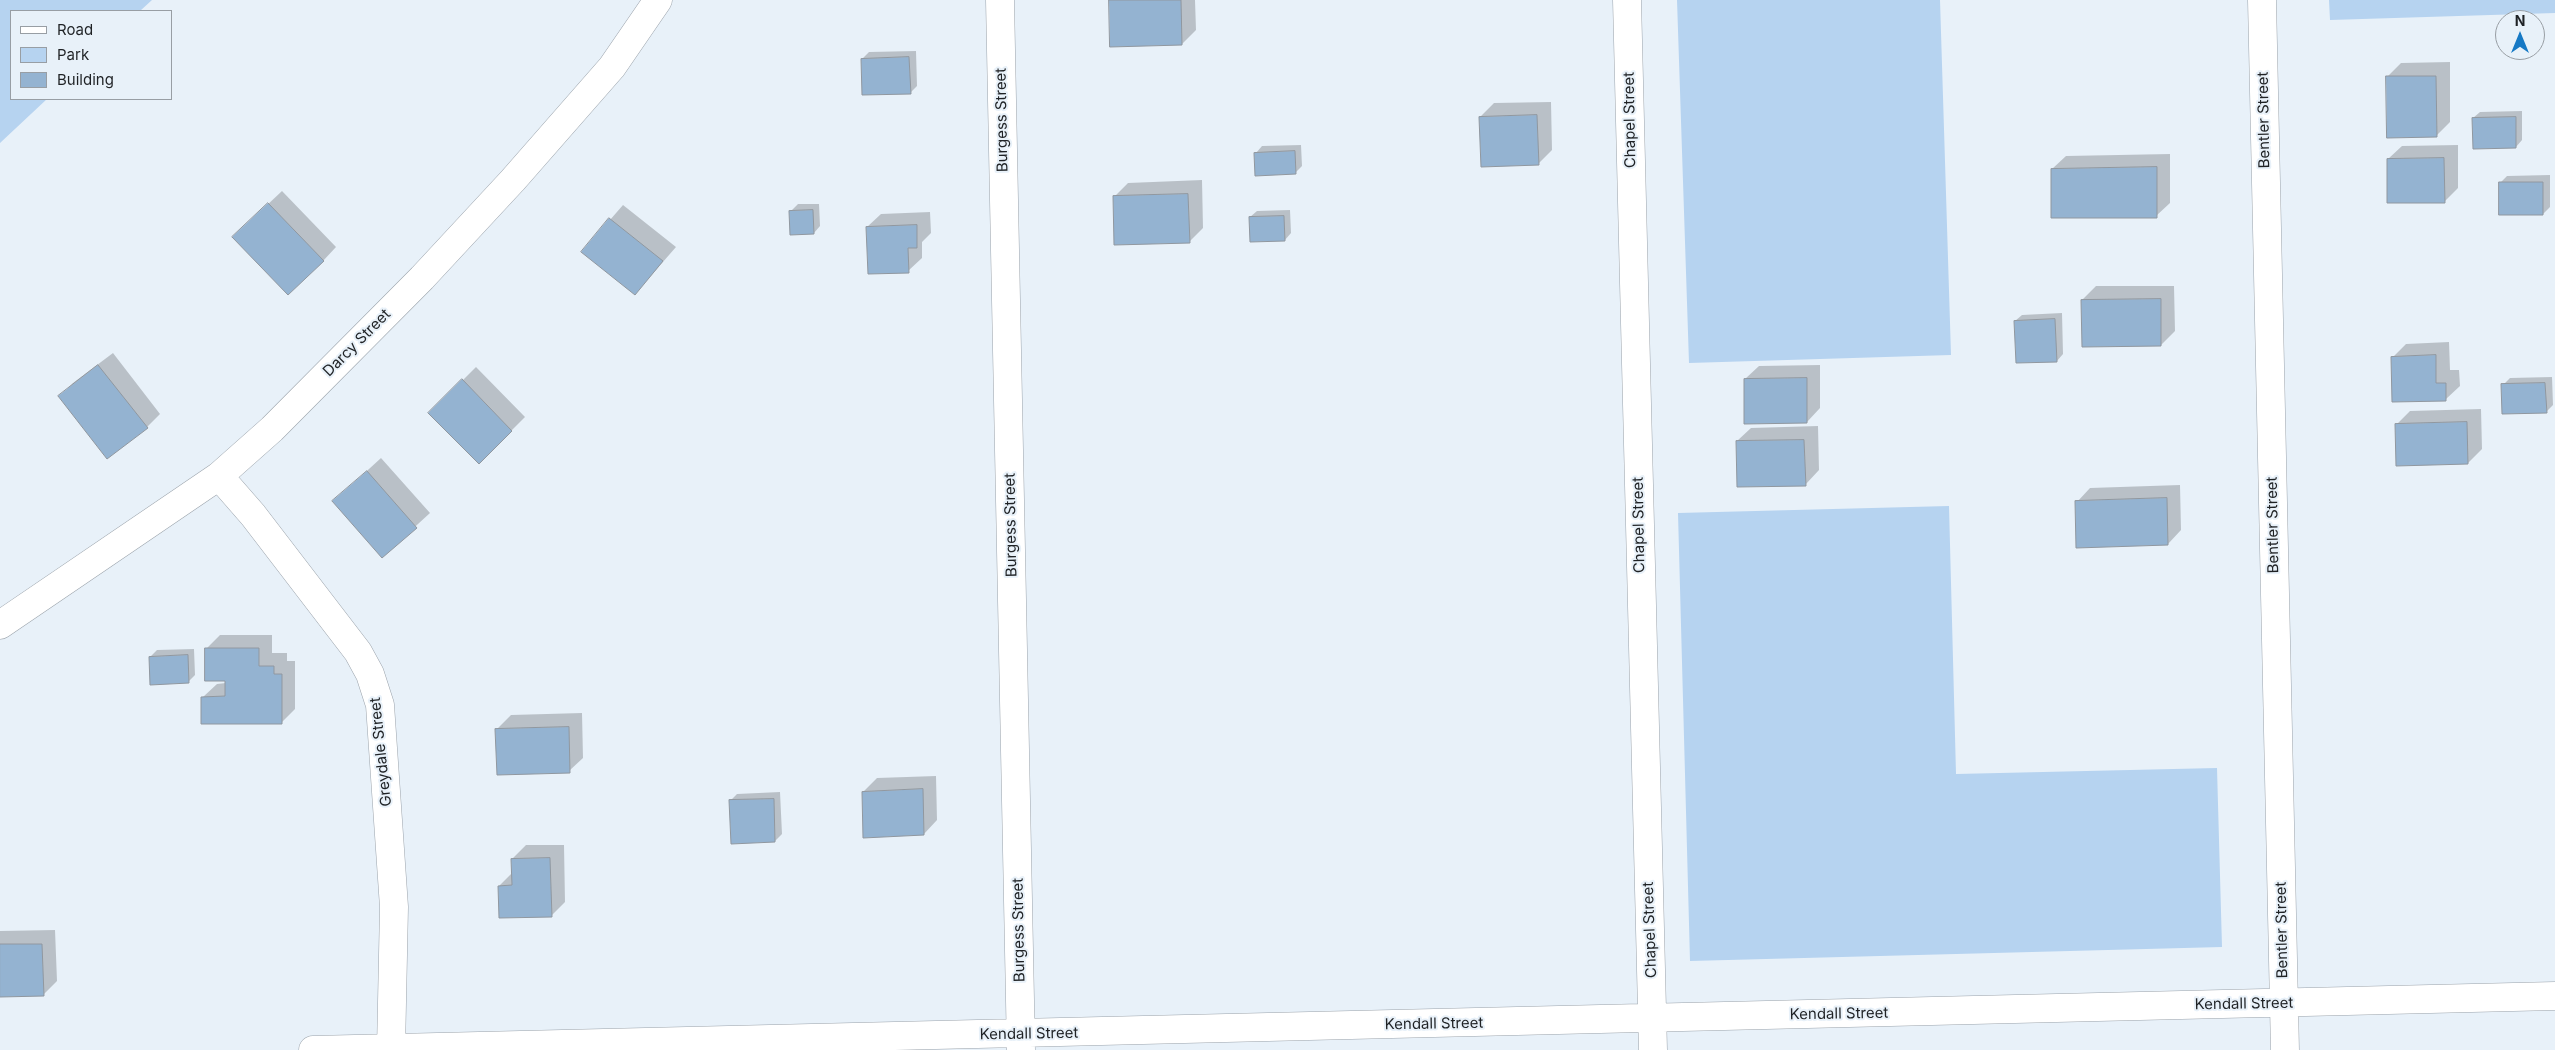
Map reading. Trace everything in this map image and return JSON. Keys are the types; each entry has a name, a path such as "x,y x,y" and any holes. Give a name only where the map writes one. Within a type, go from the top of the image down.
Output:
{"street":[{"name":"Darcy Street","path":"0,624 219,476 272,429 381,319 513,180 612,67 658,0"},
{"name":"Burgess Street","path":"1000,0 1021,1042"},
{"name":"Chapel Street","path":"1627,0 1653,1050"},
{"name":"Bentler Street","path":"2262,0 2286,1050"},
{"name":"Greydale Street","path":"219,476 253,515 358,652 370,674 380,705 394,907 391,1049"},
{"name":"Kendall Street","path":"313,1050 1021,1042 1652,1018 2555,996"}],"green space":[{"path":"0,0 152,0 141,10 10,10 10,100 46,100 0,143"},
{"path":"1677,0 1940,0 1951,355 1689,363"},
{"path":"2329,0 2555,0 2555,13 2545,13 2545,10 2495,10 2495,15 2330,20"},
{"path":"1949,506 1956,774 2217,768 2222,947 1690,961 1678,513"}],"building":[{"path":"1109,0 1181,0 1182,45 1110,47"},
{"path":"909,57 911,94 862,95 861,59"},
{"path":"2386,76 2436,76 2437,137 2387,138"},
{"path":"1537,115 1539,165 1481,167 1479,117"},
{"path":"2516,117 2516,148 2473,149 2472,118"},
{"path":"1295,151 1296,174 1255,176 1254,153"},
{"path":"2444,158 2445,203 2387,203 2387,159"},
{"path":"2157,167 2157,218 2051,218 2051,169"},
{"path":"2499,182 2543,182 2543,215 2499,215"},
{"path":"1188,194 1190,243 1114,245 1113,196"},
{"path":"268,203 324,261 288,295 232,237"},
{"path":"813,210 814,234 790,235 789,211"},
{"path":"1284,216 1285,241 1250,242 1249,217"},
{"path":"609,218 663,261 635,295 581,252"},
{"path":"917,225 917,248 908,248 909,273 868,274 866,227"},
{"path":"2161,299 2161,346 2082,347 2081,300"},
{"path":"2055,319 2057,362 2016,363 2014,321"},
{"path":"2436,355 2436,383 2446,383 2446,401 2392,402 2391,357"},
{"path":"98,365 148,428 107,459 58,396"},
{"path":"1807,378 1807,423 1744,424 1744,379"},
{"path":"462,379 512,431 479,464 428,413"},
{"path":"2545,383 2547,413 2502,414 2501,384"},
{"path":"2467,422 2468,464 2396,466 2395,424"},
{"path":"1804,440 1806,486 1737,487 1736,441"},
{"path":"367,471 417,528 382,558 332,501"},
{"path":"2167,498 2168,545 2076,548 2075,501"},
{"path":"205,648 259,648 259,666 274,666 274,674 282,674 282,724 201,724 201,697 225,696 225,681 205,681"},
{"path":"188,655 189,683 150,685 149,657"},
{"path":"569,727 570,773 497,775 495,729"},
{"path":"923,789 924,835 863,838 862,792"},
{"path":"774,799 775,842 731,844 729,800"},
{"path":"550,858 552,917 499,918 498,886 512,885 511,859"},
{"path":"0,944 42,944 44,996 0,997"}]}
